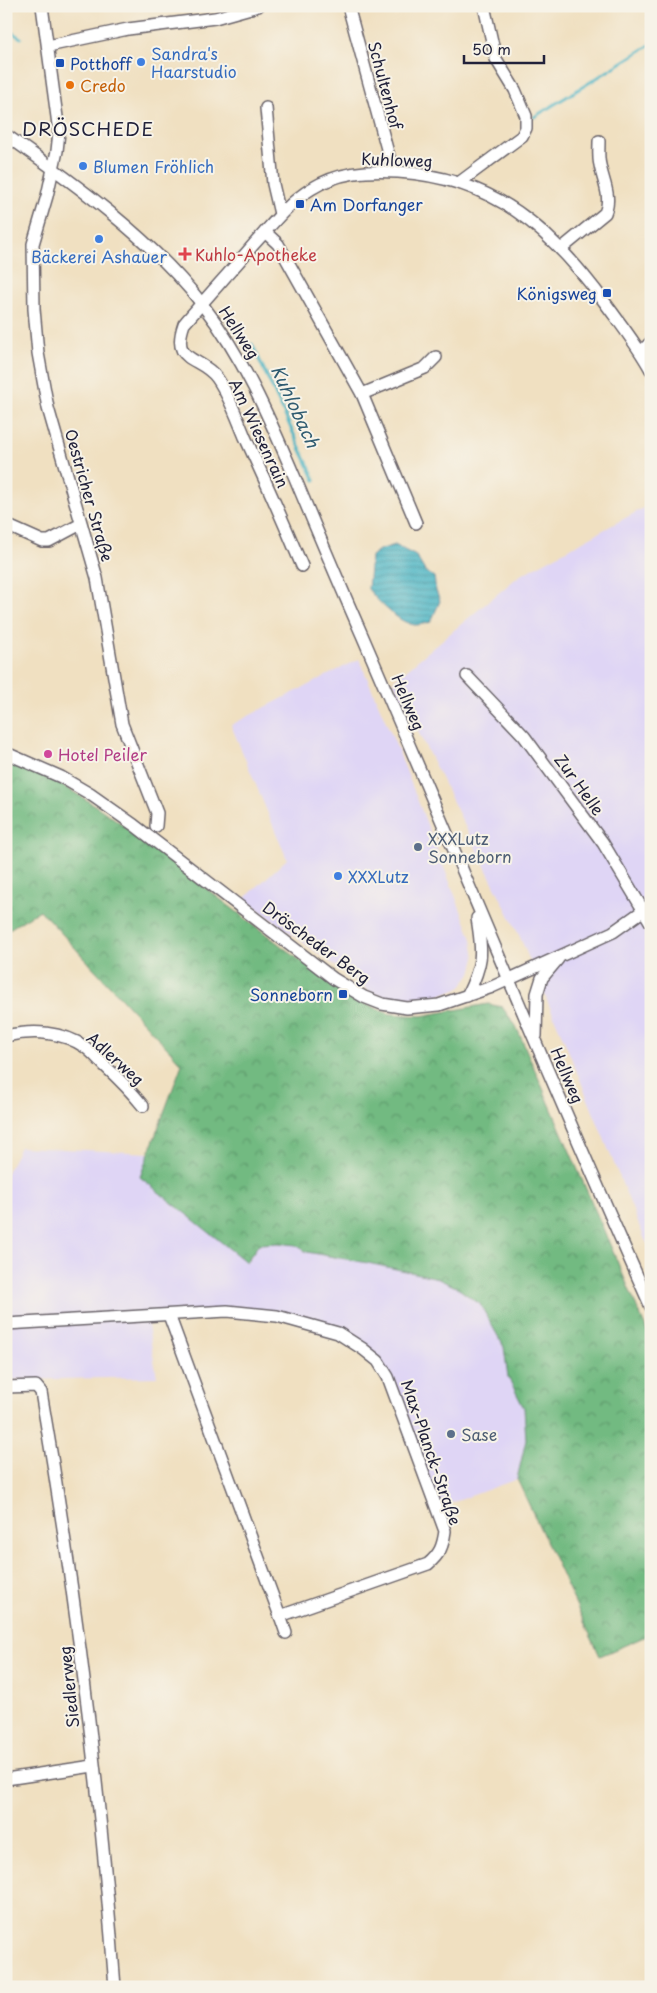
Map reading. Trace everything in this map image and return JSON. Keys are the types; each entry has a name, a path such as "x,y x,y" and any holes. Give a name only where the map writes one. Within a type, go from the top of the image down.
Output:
{"street":[{"name":"Oestricher Straße","path":"42,6 59,132 54,168 33,244 34,309 38,353 48,408 98,578 122,724 157,813 156,826"},
{"path":"48,46 128,28 215,18 258,6"},
{"name":"Schultenhof","path":"348,6 393,171"},
{"path":"460,182 522,136 526,128 526,116 515,90 496,59 484,6"},
{"path":"266,108 273,184 280,214"},
{"name":"Hellweg","path":"6,134 54,168 148,247 179,277 202,303 244,368 415,758 474,902 651,1307"},
{"path":"561,249 605,213 607,208 609,198 599,164 599,141"},
{"name":"Kuhloweg","path":"202,303 280,214 312,188 343,174 393,171 421,173 460,182 502,200 520,212 561,249 602,298 641,352 651,370"},
{"path":"265,232 278,244 362,394 416,523"},
{"name":"Am Wiesenrain","path":"202,303 184,324 180,335 180,346 185,355 216,378 245,435 302,566"},
{"path":"641,352 651,342"},
{"path":"362,394 426,368 436,357"},
{"path":"6,525 42,541 49,541 81,524"},
{"name":"Zur Helle","path":"467,676 524,736 603,843 647,908 651,923"},
{"name":"Dröscheder Berg","path":"6,753 61,777 90,794 334,979 364,997 382,1004 408,1008 439,1005 492,987 613,932 647,908"},
{"path":"467,996 481,963 482,948 474,902"},
{"path":"535,1041 537,994 542,978 559,957"},
{"name":"Adlerweg","path":"6,1036 25,1032 49,1034 85,1047 129,1088 143,1106"},
{"name":"Max-Planck-Straße","path":"6,1324 227,1311 250,1312 277,1316 338,1333 363,1349 383,1368 393,1389 445,1531 443,1546 436,1557 428,1564 280,1616"},
{"path":"169,1315 286,1633"},
{"name":"Siedlerweg","path":"6,1387 36,1386 41,1392 62,1512 79,1638 102,1844 115,1987"},
{"path":"6,1779 93,1766"}],"shaded area":[{"path":"651,504 651,1248 645,1240 519,935 393,681 519,576"},
{"path":"359,659 398,750 472,939 475,958 471,973 461,987 440,995 398,1000 372,993 244,899 287,859 231,725"},
{"path":"20,1147 150,1153 140,1177 247,1262 259,1244 278,1243 296,1245 307,1252 434,1277 456,1287 480,1304 504,1347 508,1377 524,1408 526,1440 517,1479 438,1508 403,1413 364,1347 278,1315 146,1315 157,1377 6,1380 6,1174"}],"green space":[{"path":"6,761 31,770 55,782 122,824 348,997 390,1014 421,1016 488,1004 502,1007 516,1026 651,1340 651,1634 600,1656 517,1479 526,1440 524,1408 508,1377 504,1347 480,1304 456,1287 434,1277 307,1252 296,1245 278,1243 259,1244 246,1262 140,1177 182,1064 40,910 6,931"}],"water":[{"path":"395,545 416,556 425,571 434,577 440,601 431,622 415,625 402,620 389,611 368,589 371,556 379,550"}],"waterway":[{"path":"6,29 21,38"},
{"path":"534,117 650,45"},
{"name":"Kuhlobach","path":"252,344 315,480"}],"place":[{"name":"Sandra's Haarstudio","path":"141,62"},
{"name":"Potthoff","path":"60,63"},
{"name":"Credo","path":"70,85"},
{"name":"Blumen Fröhlich","path":"83,166"},
{"name":"Am Dorfanger","path":"300,204"},
{"name":"Bäckerei Ashauer","path":"99,239"},
{"name":"Kuhlo-Apotheke","path":"185,254"},
{"name":"Königsweg","path":"607,293"},
{"name":"Hotel Peiler","path":"48,754"},
{"name":"XXXLutz Sonneborn","path":"418,847"},
{"name":"XXXLutz","path":"338,876"},
{"name":"Sonneborn","path":"343,994"},
{"name":"Sase","path":"451,1434"}],"district":[{"name":"DRÖSCHEDE","path":"88,128"}]}
